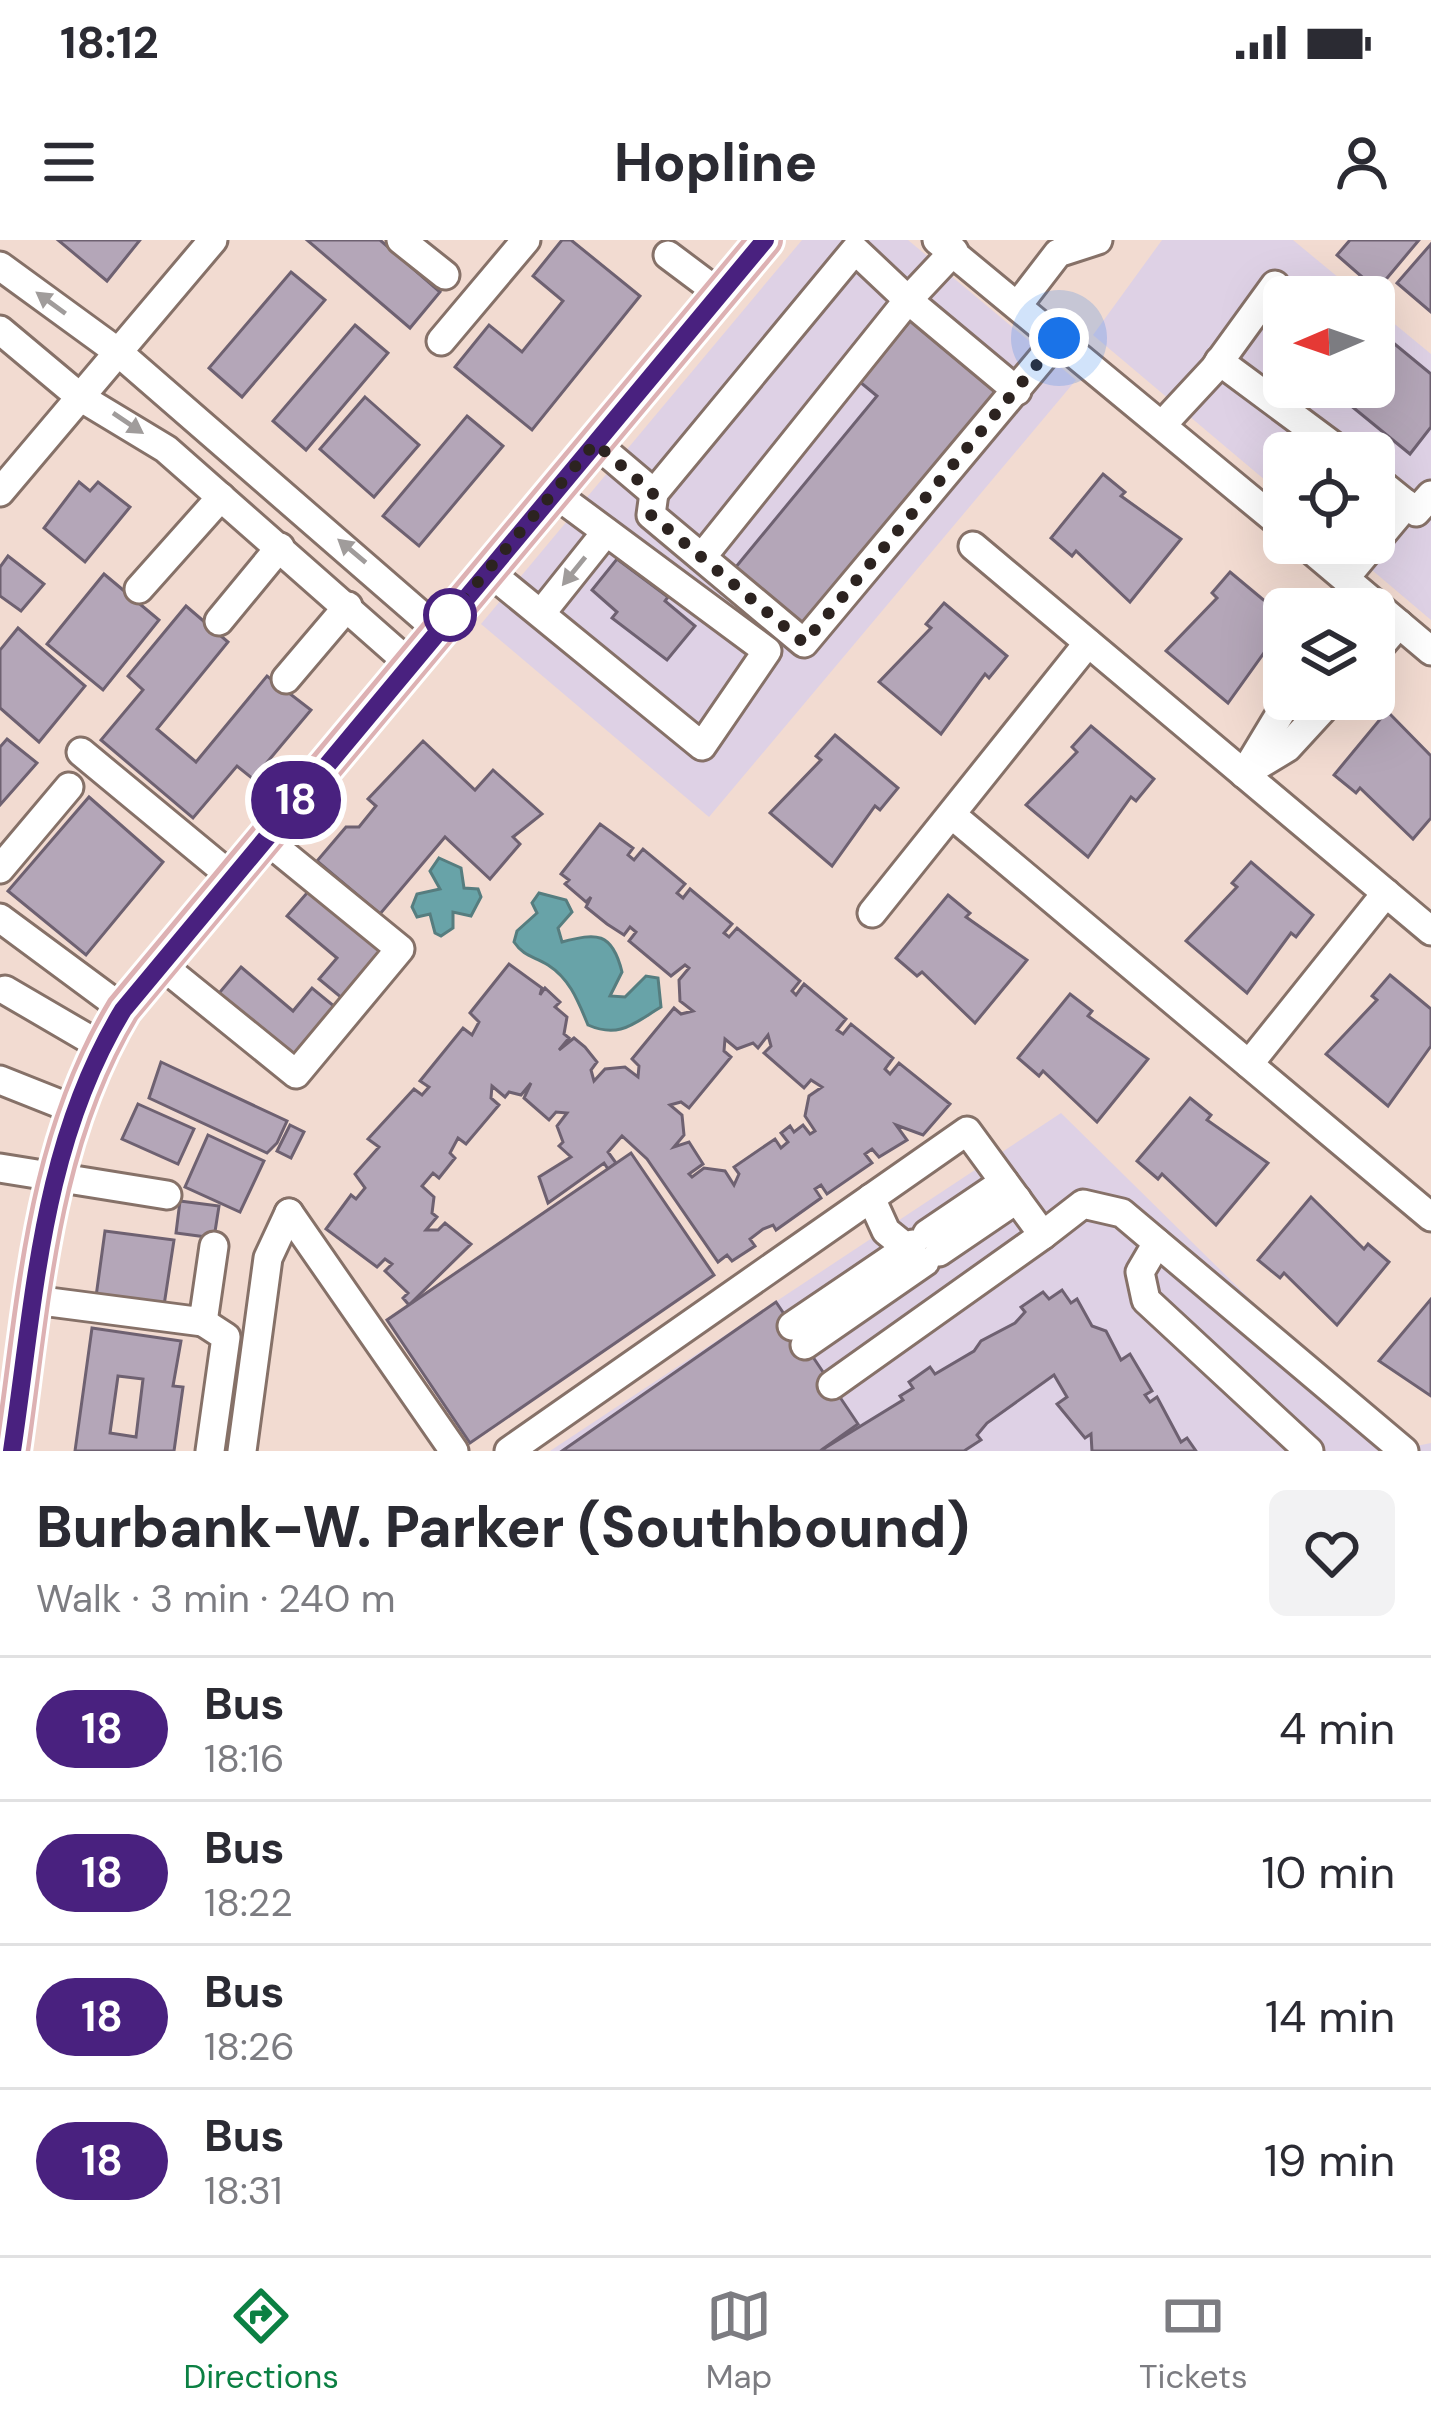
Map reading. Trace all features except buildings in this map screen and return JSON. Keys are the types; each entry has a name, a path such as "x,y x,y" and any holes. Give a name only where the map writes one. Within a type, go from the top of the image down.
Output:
{"main road":[{"path":"12,1451 53,1177 73,1109 123,1010 765,240"}],"street":[{"path":"0,492 212,240"},
{"path":"401,240 445,275"},
{"path":"1018,304 1051,246 1099,240"},
{"path":"441,341 513,244"},
{"path":"667,245 720,294"},
{"path":"702,557 946,246 1263,509"},
{"path":"1017,391 855,250 653,493 651,515 804,643 1017,391 1059,338"},
{"path":"0,266 118,352 438,630"},
{"path":"1162,425 1220,361 1263,302"},
{"path":"0,330 80,397 166,449 410,664"},
{"path":"1220,361 1315,432"},
{"path":"595,443 653,493"},
{"path":"488,571 543,611 702,746 767,651 554,493"},
{"path":"139,590 221,497"},
{"path":"1345,578 1419,500"},
{"path":"543,611 606,532"},
{"path":"973,546 1431,931"},
{"path":"219,621 280,547"},
{"path":"1328,564 1353,588"},
{"path":"286,679 348,606"},
{"path":"1395,622 1431,651"},
{"path":"1395,628 1399,624"},
{"path":"872,914 1088,643"},
{"path":"1244,774 1276,720"},
{"path":"1244,774 1287,748 1313,720"},
{"path":"81,752 232,877"},
{"path":"0,869 69,787"},
{"path":"952,815 1431,1217"},
{"path":"159,963 296,1074 400,949 265,838"},
{"path":"1249,1064 1386,893"},
{"path":"0,918 123,1010"},
{"path":"5,990 101,1046"},
{"path":"0,1080 73,1109"},
{"path":"509,1451 967,1131 1043,1235"},
{"path":"0,1168 167,1195"},
{"path":"798,1335 1010,1190"},
{"path":"871,1198 886,1231 921,1251"},
{"path":"832,1385 1083,1204 1123,1214 1402,1451"},
{"path":"242,1451 268,1258 289,1213 454,1451"},
{"path":"1157,1243 1140,1272 1146,1300 1309,1451"},
{"path":"203,1322 214,1246"},
{"path":"921,1251 921,1283 946,1304"},
{"path":"34,1300 203,1322 226,1337 211,1451"}],"shaded area":[{"path":"802,240 908,240 1076,380 709,817 481,624"},
{"path":"1162,240 1293,240 1337,276 1263,276 1263,408 1395,408 1395,324 1431,354 1431,620 1365,564 1395,564 1395,432 1263,432 1263,478 1093,335"},
{"path":"1061,1113 1402,1449 1431,1443 1431,1451 550,1451"}],"water":[{"path":"439,858 461,868 464,888 478,889 481,897 471,916 453,912 453,928 441,936 435,933 430,914 417,917 412,907 417,894 440,889 430,871"},
{"path":"539,893 566,900 572,912 558,928 562,942 601,938 613,949 622,972 610,996 625,997 646,976 658,978 661,1007 618,1030 588,1025 562,977 514,942 517,931 537,913 532,903"}],"bus line":[{"name":"18","path":"12,1451 53,1177 86,1077 123,1010 765,240"}],"route":[{"path":"450,615 595,443 653,493 651,515 804,643 1059,338"}]}
